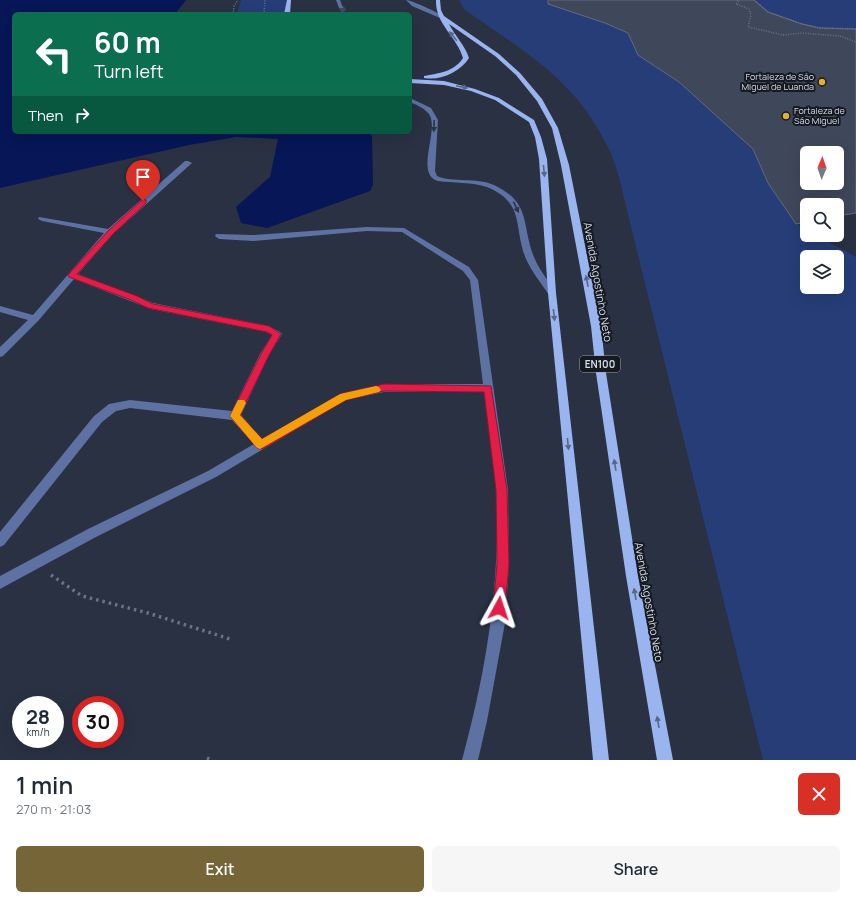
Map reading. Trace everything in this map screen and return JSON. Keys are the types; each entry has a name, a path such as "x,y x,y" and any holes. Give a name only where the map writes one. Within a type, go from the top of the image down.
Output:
{"main road":[{"path":"286,12 289,0"},
{"path":"412,79 439,76 449,73 463,65 466,58 463,48 450,32 438,10 436,2"},
{"name":"Avenida Agostinho Neto","path":"442,17 497,55 518,74 540,100 555,128 565,165 596,326 601,373 632,576 665,760"},
{"path":"412,79 444,83 474,90 497,99 532,121 538,137 543,159 552,293 601,760"}],"street":[{"path":"338,0 341,7"},
{"path":"408,0 414,5 442,17"},
{"path":"412,101 433,113 435,120 431,171 434,177 438,179 478,183 505,194 514,201 519,210 528,253 533,264 552,293"},
{"path":"0,353 35,319 110,232 188,163"},
{"path":"42,219 110,232"},
{"path":"219,236 260,238 367,229 404,230 466,269 474,280 502,490 503,564 498,623 480,721 470,760"},
{"path":"72,275 134,298 151,306 269,329 277,334 265,354 235,416"},
{"path":"0,309 35,319"},
{"path":"0,583 36,565 92,533 212,474 343,397 384,388 488,388"},
{"path":"0,541 98,419 113,407 130,404 235,416 260,445"}],"path":[{"path":"233,12 234,6 238,0"},
{"path":"264,12 265,0"},
{"path":"737,0 739,1 736,4 750,9 751,15 748,27 783,35 802,33 840,36 856,42"},
{"path":"754,0 768,12 802,24 820,28 856,29"},
{"path":"36,565 82,596 148,613 233,640"},
{"path":"207,758 212,760"}],"shaded area":[{"path":"0,0 186,0 177,12 12,12 12,134 370,134 372,136 373,185 370,191 267,228 241,223 236,207 270,177 278,139 236,137 189,145 0,188"},
{"path":"241,0 289,0 287,12 238,12"},
{"path":"459,0 575,0 605,23 628,33 638,55 679,82 753,149 768,183 796,224 800,226 800,242 829,242 843,250 800,250 800,294 844,294 844,250 856,257 856,760 763,760 620,179 612,156 601,134 574,95 541,64 465,10"},
{"path":"754,0 856,0 856,29 820,28 802,24 768,12"}],"building":[{"name":"Fortaleza de São Miguel","path":"548,0 754,0 768,12 802,24 820,28 856,29 856,213 844,215 844,198 800,198 800,223 796,224 768,183 753,149 679,82 638,55 628,33 605,23 548,4"}],"tunnel":[{"path":"341,7 345,12"}],"slow traffic":[{"path":"241,403 235,416 260,445 343,397 376,390"}],"place":[{"name":"Fortaleza de São Miguel de Luanda","path":"822,82"},
{"name":"Fortaleza de São Miguel","path":"786,116"}],"route":[{"path":"143,201 110,232 72,275 134,298 151,306 269,329 277,334 265,354 235,416 260,445 343,397 384,388 488,388 502,490 503,564 499,608"}]}
